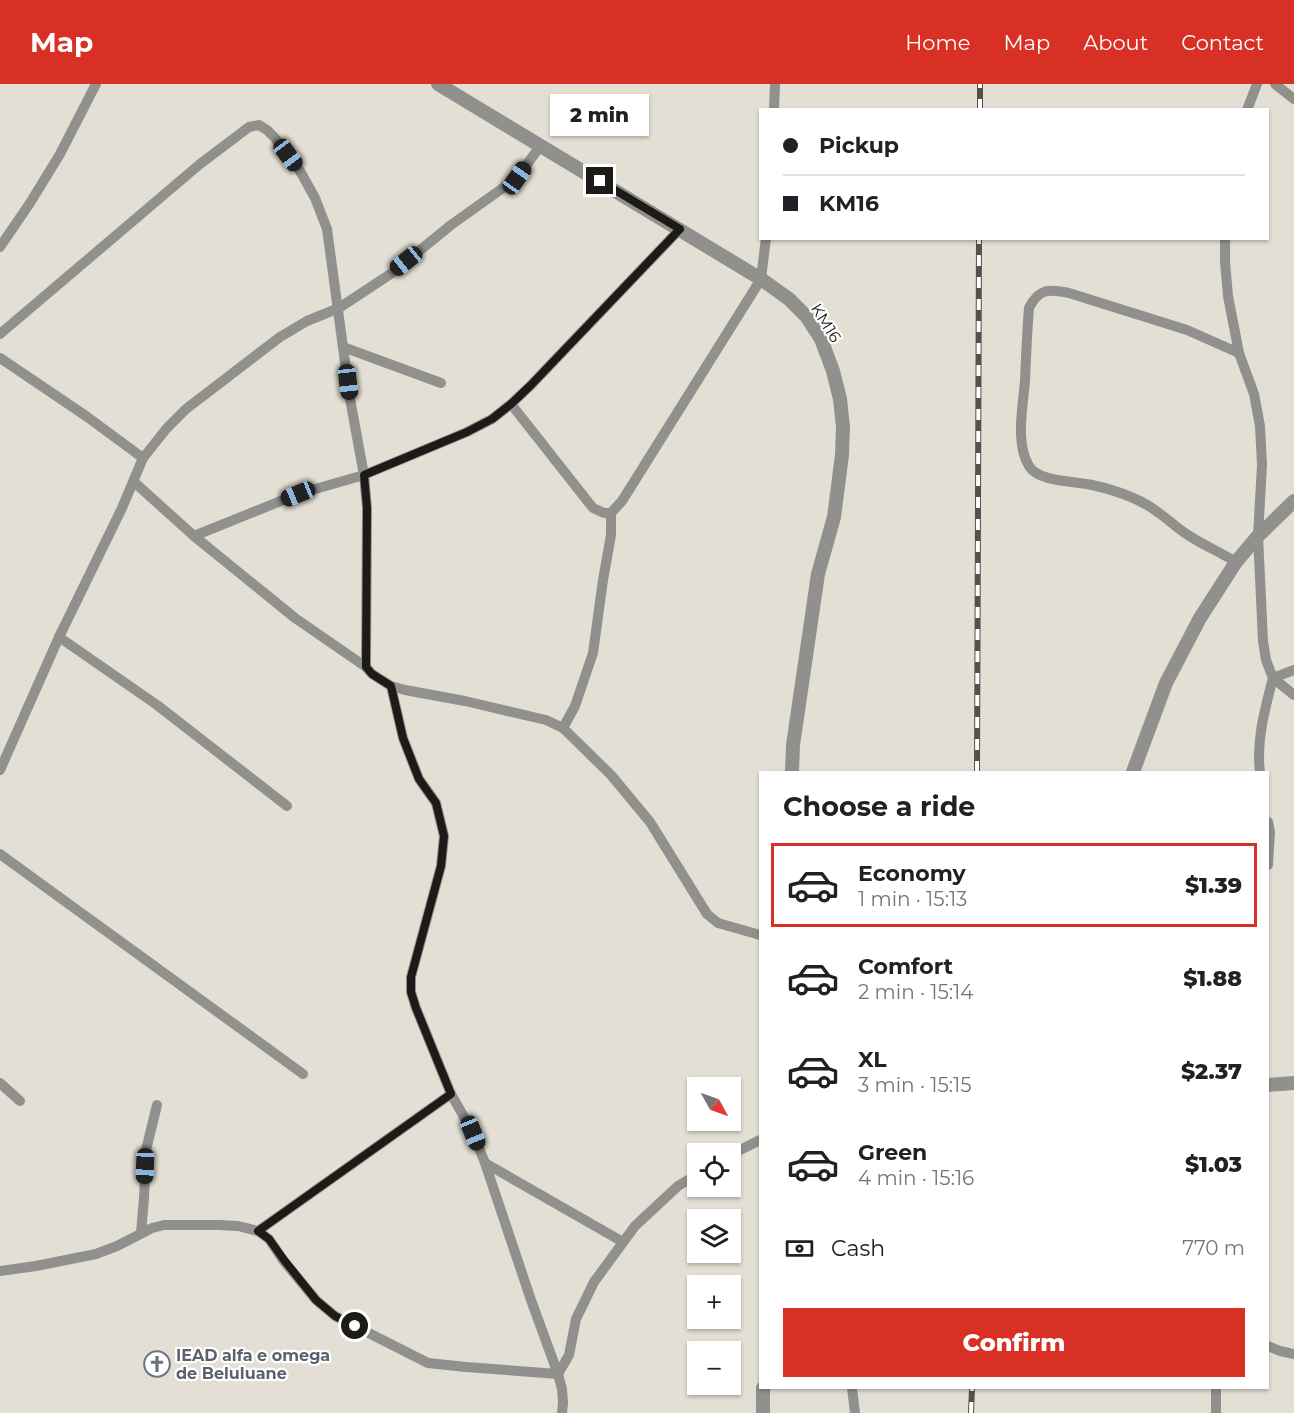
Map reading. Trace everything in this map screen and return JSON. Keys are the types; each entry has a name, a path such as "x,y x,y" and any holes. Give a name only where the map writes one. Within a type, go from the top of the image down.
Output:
{"street":[{"path":"0,247 60,154 96,84"},
{"name":"KM16","path":"438,84 761,279 806,316 821,339 840,399 843,427 842,454 834,517 818,574 793,745 792,771"},
{"path":"774,108 775,84"},
{"path":"1249,108 1257,84"},
{"path":"1275,84 1294,99"},
{"path":"0,334 200,164 249,127 259,125 267,130 300,171 315,198 327,229 367,508 366,667"},
{"path":"0,770 59,637 134,482 143,458 167,428 186,409 280,337 307,321 339,308 392,273 451,225 517,178 541,145"},
{"path":"194,536 298,494 364,475 467,432 492,419 531,385 680,229"},
{"path":"563,728 575,705 593,653 611,535 611,513 622,501 761,279 766,240"},
{"path":"1225,240 1228,296 1239,353 1254,394 1260,426 1262,465 1258,536 1263,641 1266,660 1273,678 1294,696"},
{"path":"1236,562 1190,537 1148,505 1093,485 1057,480 1033,472 1023,447 1021,422 1029,308 1033,300 1043,291 1056,290 1069,293 1125,310 1187,330 1239,353"},
{"path":"343,347 441,383"},
{"path":"0,358 87,416 143,458"},
{"path":"511,404 593,508 604,513 611,513"},
{"path":"134,482 194,536 295,618 391,686 465,700 546,720 563,728 611,775 650,822 707,914 718,923 759,935"},
{"path":"1132,771 1166,683 1200,618 1236,562 1258,536 1294,501"},
{"path":"59,637 157,705 287,806"},
{"path":"1273,678 1294,670"},
{"path":"1260,771 1258,761 1261,722 1273,678"},
{"path":"391,686 403,738 419,779 436,803 444,836 441,866 411,977 411,992 451,1094 473,1133 485,1163 558,1374 562,1389 562,1413"},
{"path":"1269,827 1269,848"},
{"path":"0,854 303,1074"},
{"path":"0,1083 20,1101"},
{"path":"1269,1085 1294,1083"},
{"path":"258,1231 451,1094"},
{"path":"141,1233 146,1150 157,1106"},
{"path":"741,1150 759,1140"},
{"path":"485,1163 623,1242"},
{"path":"558,1374 569,1355 576,1319 594,1282 634,1226 687,1181"},
{"path":"0,1271 96,1254 164,1225 238,1226 258,1231 269,1239 316,1300 335,1316 428,1363 558,1374"},
{"path":"1269,1346 1294,1354"},
{"path":"763,1389 763,1413"},
{"path":"852,1389 855,1413"},
{"path":"1215,1389 1216,1413"}],"railway":[{"path":"980,84 980,108"},
{"path":"977,771 979,240"},
{"path":"971,1413 972,1389"}],"place":[{"name":"IEAD alfa e omega de Beluluane","path":"157,1364"}],"route":[{"path":"355,1326 335,1316 316,1300 269,1239 258,1231 451,1094 411,992 411,977 441,866 444,836 436,803 419,779 403,738 391,686 372,674 366,667 367,508 364,475 467,432 492,419 531,385 680,229 600,181"}]}
